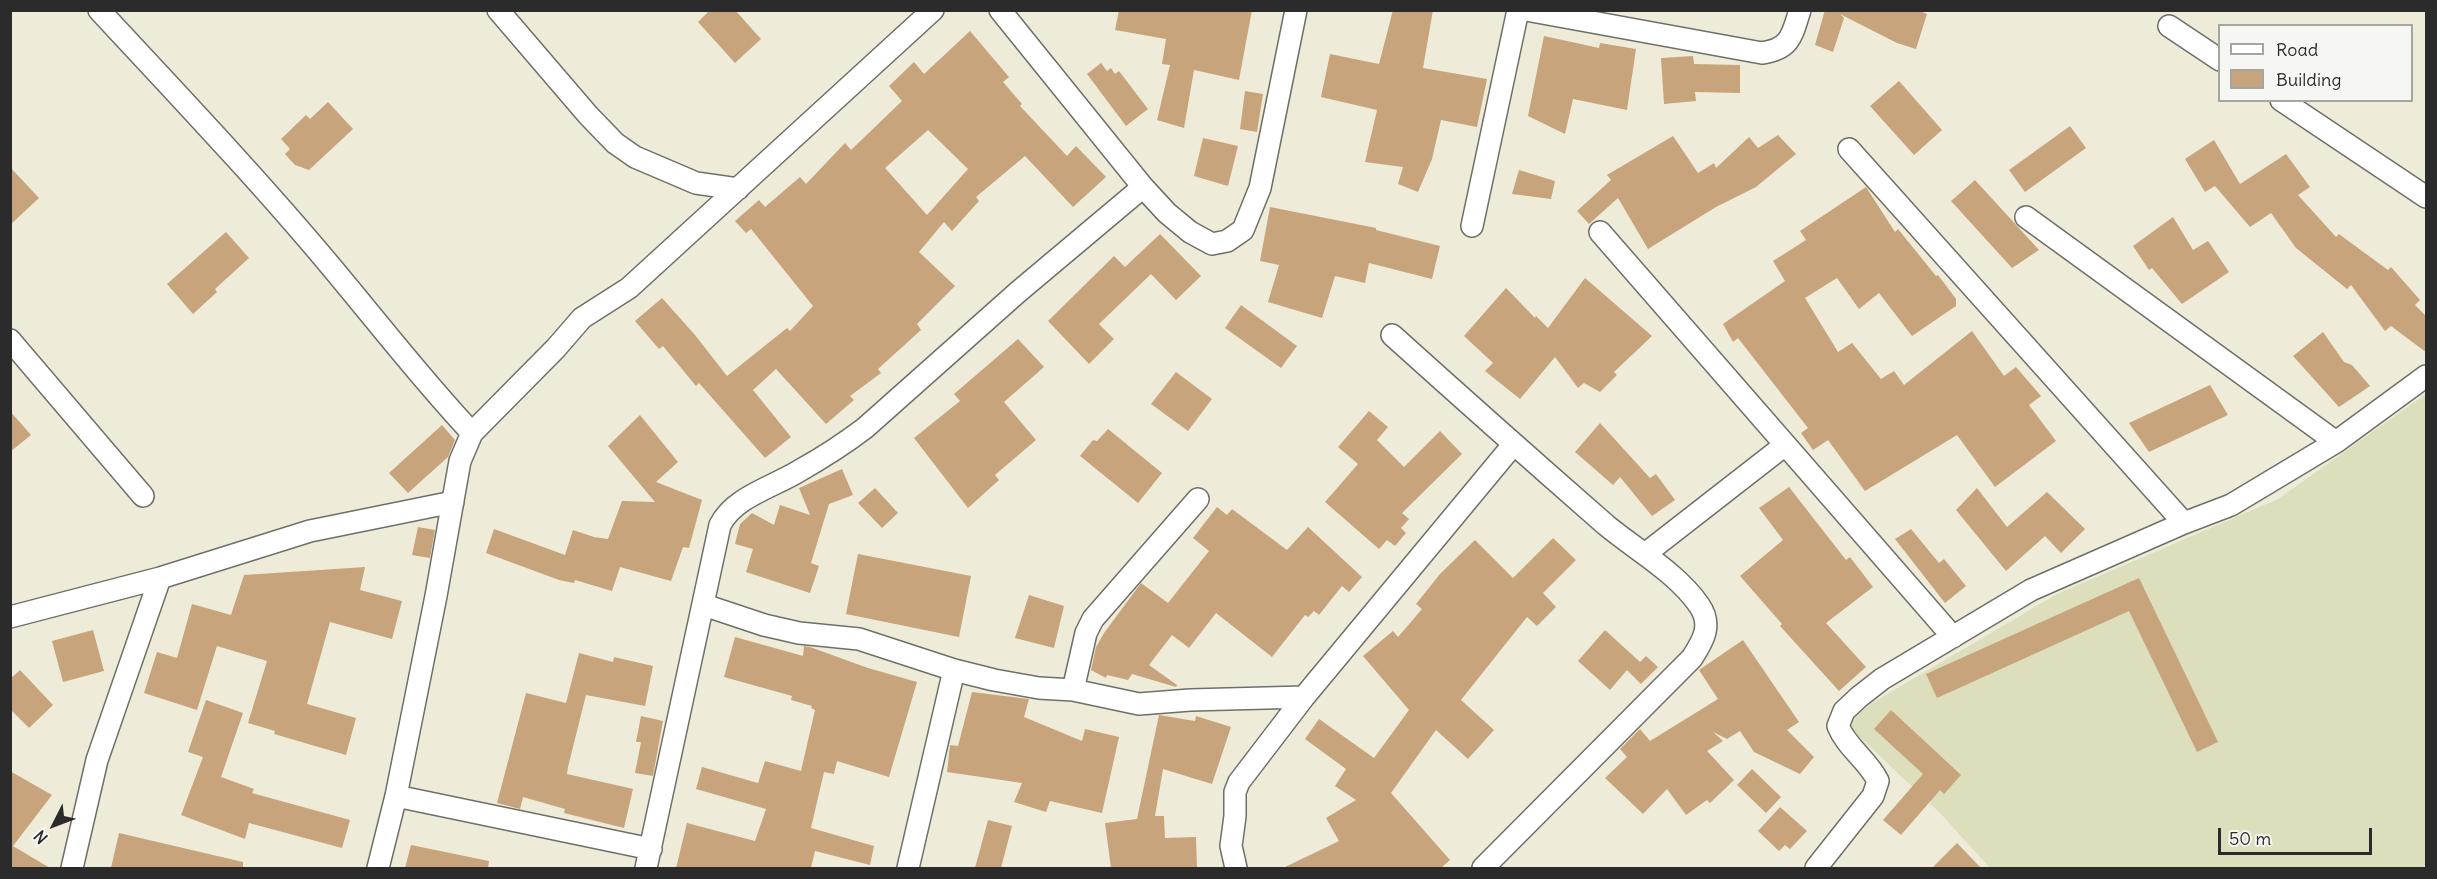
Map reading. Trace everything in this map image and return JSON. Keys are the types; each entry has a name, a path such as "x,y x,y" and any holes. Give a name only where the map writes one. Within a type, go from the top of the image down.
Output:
{"street":[{"path":"99,10 233,154 328,262 423,380 472,433"},
{"path":"498,10 615,143 635,157 696,183 738,189"},
{"path":"1000,10 1143,187 1167,213 1190,232 1212,244 1227,241 1243,230 1260,188 1296,10"},
{"path":"1472,226 1518,10"},
{"path":"1526,10 1762,53 1774,52 1784,46 1791,38 1800,10"},
{"path":"378,868 396,796 460,461 472,433 556,348 582,318 629,288 928,12"},
{"path":"2169,26 2218,59"},
{"path":"2284,102 2427,197"},
{"path":"1850,148 2184,523"},
{"path":"396,796 649,859 720,525 725,516 739,504 823,457 865,428 1010,299 1143,187"},
{"path":"2026,217 2336,442"},
{"path":"1600,232 1953,637"},
{"path":"1392,335 1622,539 1646,554 1700,606 1706,622 1705,638 1692,658 1483,868"},
{"path":"10,340 143,496"},
{"path":"1816,868 1873,796 1878,781 1863,757 1844,739 1838,726 1844,711 1858,697 1882,679 2031,590 2184,523 2231,505 2336,442 2427,376"},
{"path":"1236,868 1231,846 1235,792 1239,782 1304,698 1514,445"},
{"path":"1646,554 1785,445"},
{"path":"1073,690 1084,641 1093,619 1198,498"},
{"path":"10,617 160,578 310,531 453,502"},
{"path":"72,868 97,760 160,578"},
{"path":"704,604 764,625 799,633 859,639 954,670 1039,688 1073,690 1139,704 1190,700 1304,698"},
{"path":"908,868 954,670"}],"shaded area":[{"path":"2426,394 2426,868 1990,868 1941,814 1846,724 1872,703 2057,594 2278,499"}],"building":[{"path":"710,10 735,10 761,39 735,63 698,22"},
{"path":"1119,10 1252,10 1239,80 1194,70 1184,128 1157,120 1170,65 1162,64 1166,39 1115,30"},
{"path":"1393,10 1433,10 1423,68 1487,79 1477,127 1441,120 1432,159 1418,192 1398,184 1403,167 1365,162 1377,110 1321,97 1330,54 1379,64"},
{"path":"1825,10 1917,10 1927,14 1916,49 1897,43 1840,14 1844,18 1833,52 1815,45"},
{"path":"970,31 1009,77 1003,82 1022,104 1020,106 1067,156 1076,146 1106,177 1073,207 1025,156 976,197 979,201 952,231 944,222 919,252 955,286 917,324 921,330 878,369 881,373 850,396 854,400 826,424 776,369 753,390 791,437 765,458 699,383 696,386 663,346 659,349 635,321 662,298 727,376 787,328 790,331 813,306 751,229 746,233 735,221 759,200 765,207 800,177 806,184 845,143 851,150 902,101 889,86 914,62 924,74","holes":["928,130 968,169 927,215 885,168"]},
{"path":"1544,36 1599,48 1600,43 1636,49 1627,110 1573,99 1565,134 1528,116"},
{"path":"1693,56 1694,64 1740,65 1740,93 1695,92 1696,101 1664,104 1661,58"},
{"path":"1101,63 1107,71 1111,68 1115,74 1119,71 1148,109 1126,126 1087,74"},
{"path":"1899,81 1942,130 1914,155 1870,106"},
{"path":"1245,91 1263,94 1257,132 1240,129"},
{"path":"328,102 353,129 309,170 295,165 285,154 290,149 281,139 306,115 310,119"},
{"path":"2070,126 2086,148 2025,192 2009,170"},
{"path":"1778,135 1796,154 1756,187 1716,207 1648,249 1618,198 1589,224 1577,211 1611,180 1607,175 1673,136 1698,173 1714,163 1716,168 1749,137 1758,148"},
{"path":"1203,138 1238,146 1228,186 1194,176"},
{"path":"2214,140 2240,184 2286,154 2310,187 2298,195 2336,237 2339,234 2388,270 2391,267 2420,300 2415,305 2427,317 2427,353 2391,326 2385,331 2351,285 2347,289 2296,248 2271,213 2250,227 2215,186 2205,192 2185,159"},
{"path":"10,167 39,198 10,225"},
{"path":"1519,170 1555,181 1551,199 1512,194"},
{"path":"1975,180 2039,250 2012,268 1951,201"},
{"path":"1866,187 1895,232 1898,229 1936,276 1938,275 1956,299 1956,306 1912,336 1879,293 1859,309 1837,278 1805,298 1838,352 1852,343 1881,379 1894,371 1904,385 1972,331 2004,376 2016,367 2041,396 2029,405 2056,441 1995,487 1957,435 1865,491 1828,440 1813,450 1801,433 1808,428 1738,338 1733,342 1723,324 1785,281 1773,261 1806,240 1800,231"},
{"path":"1270,207 1376,228 1376,230 1440,246 1432,279 1369,263 1365,283 1335,276 1322,318 1268,302 1279,265 1260,261"},
{"path":"2173,217 2193,250 2208,241 2229,272 2182,304 2152,268 2149,270 2133,246"},
{"path":"226,232 249,258 215,289 217,292 193,314 167,284"},
{"path":"1160,234 1201,276 1176,300 1151,274 1099,324 1114,339 1089,364 1048,321 1114,256 1125,267"},
{"path":"1585,278 1652,336 1614,372 1617,375 1600,392 1584,383 1578,388 1555,357 1520,399 1485,371 1493,363 1464,336 1506,288 1548,328"},
{"path":"1241,305 1297,346 1281,368 1225,328"},
{"path":"2323,332 2344,362 2352,365 2370,386 2339,407 2293,356"},
{"path":"1018,339 1044,367 1004,402 1036,440 995,475 999,480 968,508 914,438 960,401 954,394"},
{"path":"1176,372 1212,399 1188,431 1151,404"},
{"path":"2210,385 2228,415 2149,452 2129,423"},
{"path":"10,411 31,435 10,452"},
{"path":"1369,411 1388,427 1377,440 1404,467 1440,431 1462,454 1402,513 1409,519 1401,528 1406,533 1395,546 1387,540 1379,549 1325,502 1358,464 1338,447"},
{"path":"640,415 678,462 656,482 702,500 689,548 683,547 671,581 620,567 612,591 575,580 574,583 559,580 486,553 494,529 565,555 573,530 608,539 622,501 655,502 608,446"},
{"path":"1600,423 1650,478 1656,474 1675,500 1652,516 1620,477 1613,485 1575,452"},
{"path":"442,425 455,440 448,457 408,493 389,473"},
{"path":"1108,429 1162,473 1138,503 1080,456 1093,440 1097,441"},
{"path":"842,469 853,495 829,504 811,563 819,566 810,593 746,572 753,549 735,544 740,524 752,513 774,525 780,505 810,515 799,488"},
{"path":"1789,487 1846,560 1850,557 1873,587 1826,623 1866,667 1839,691 1780,626 1782,624 1740,576 1783,540 1759,508"},
{"path":"875,488 898,513 882,528 858,503"},
{"path":"1977,488 2007,527 2047,492 2085,529 2061,553 2045,536 2006,571 1956,510"},
{"path":"1217,507 1227,515 1232,509 1287,550 1308,527 1362,577 1349,592 1342,586 1319,615 1314,611 1308,617 1305,615 1272,657 1216,613 1189,648 1172,635 1149,665 1177,685 1176,687 1132,674 1128,680 1107,675 1106,678 1091,670 1096,647 1104,633 1141,583 1168,603 1209,551 1193,538"},
{"path":"418,527 435,530 430,558 412,555"},
{"path":"1911,529 1939,563 1944,559 1966,586 1945,603 1895,539"},
{"path":"1553,538 1576,560 1543,593 1556,607 1537,626 1527,617 1461,700 1494,730 1468,759 1436,730 1391,793 1450,860 1441,868 1283,868 1339,841 1326,818 1356,800 1335,786 1346,769 1305,739 1319,719 1374,758 1409,710 1363,656 1393,631 1398,637 1422,609 1416,604 1440,574 1475,540 1513,578"},
{"path":"858,554 971,576 959,637 846,614"},
{"path":"365,567 360,590 402,601 392,639 330,622 307,704 356,718 346,755 274,734 275,731 248,723 267,661 217,646 197,710 144,693 157,652 177,658 192,604 231,615 244,575"},
{"path":"2139,578 2218,742 2197,752 2129,611 1937,698 1926,674"},
{"path":"1029,595 1064,606 1054,648 1015,638"},
{"path":"93,630 104,671 63,682 52,641"},
{"path":"1605,630 1640,662 1646,656 1658,667 1641,684 1627,670 1610,690 1578,661"},
{"path":"735,637 803,656 804,646 810,647 868,668 917,682 889,777 837,761 834,774 824,772 811,828 874,846 870,865 815,851 811,868 676,868 687,823 755,841 766,809 696,789 702,767 758,783 765,761 801,771 815,710 811,708 812,706 791,700 792,696 724,677"},
{"path":"1743,640 1799,722 1787,730 1814,757 1800,774 1754,752 1740,731 1727,739 1713,732 1723,741 1707,751 1734,780 1710,803 1707,800 1686,815 1667,789 1643,814 1605,778 1627,757 1620,749 1640,729 1650,741 1718,699 1699,670"},
{"path":"579,653 613,662 614,657 653,666 645,706 586,695 568,767 567,774 633,789 624,828 564,813 565,809 523,797 520,809 497,803 526,693 566,703"},
{"path":"20,670 53,705 29,728 10,709 10,679"},
{"path":"972,692 1029,699 1024,717 1082,741 1085,729 1119,737 1102,813 1050,801 1046,812 1014,802 1022,783 947,772 950,745 958,746"},
{"path":"206,700 243,713 221,777 254,789 252,793 350,820 342,848 249,823 245,839 181,815 203,757 188,752"},
{"path":"1891,710 1961,775 1944,794 1940,790 1901,835 1883,820 1923,774 1874,729"},
{"path":"1159,715 1195,721 1196,716 1231,727 1212,784 1163,769 1155,816 1164,816 1165,838 1196,837 1197,868 1111,868 1105,823 1137,819"},
{"path":"641,716 663,721 653,776 635,773 641,742 636,742"},
{"path":"1752,769 1781,797 1766,813 1737,785"},
{"path":"10,771 52,795 13,846 50,868 10,868"},
{"path":"1780,807 1807,831 1790,849 1785,845 1779,851 1758,831"},
{"path":"988,820 1012,826 1001,868 975,868"},
{"path":"119,833 243,862 243,868 111,868"},
{"path":"1957,843 1981,868 1932,868"},
{"path":"411,845 489,861 488,868 405,868"}]}
